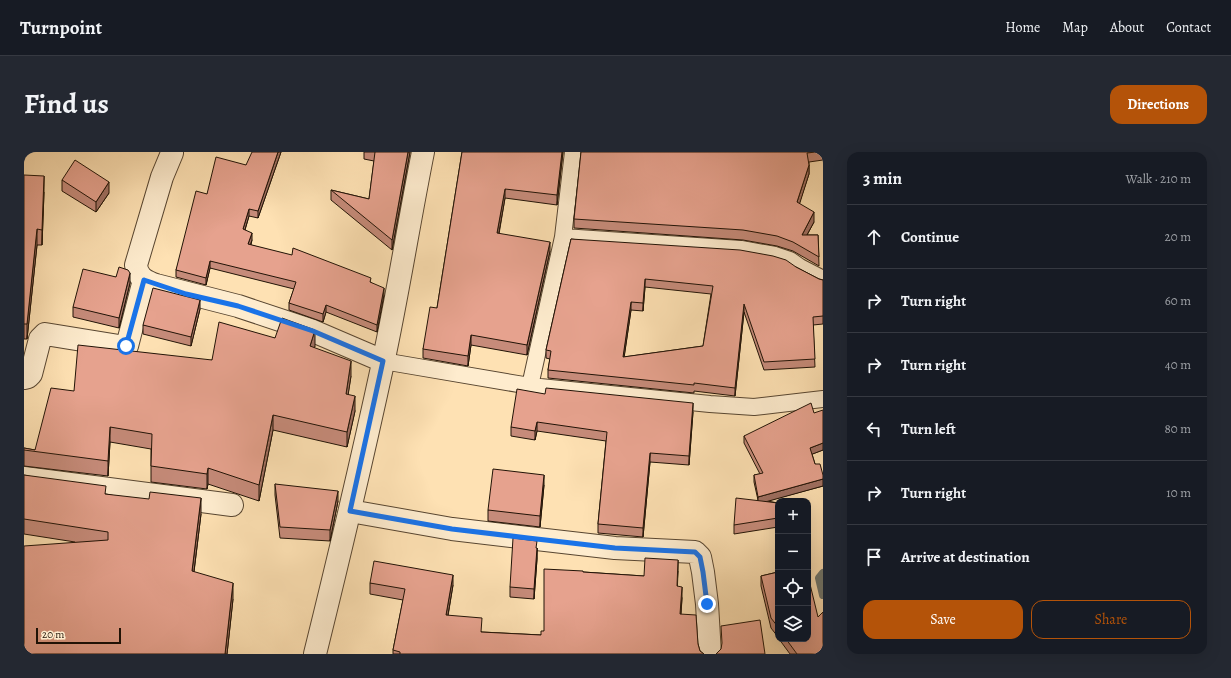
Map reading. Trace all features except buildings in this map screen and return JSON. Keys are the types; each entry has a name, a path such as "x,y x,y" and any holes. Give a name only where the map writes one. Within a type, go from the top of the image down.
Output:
{"street":[{"path":"315,654 350,511 383,361 423,152"},
{"path":"172,153 162,177 136,265 136,271 144,280 186,294 238,306 313,331 383,361"},
{"path":"24,378 31,374 40,339 45,334 126,346 144,280"},
{"path":"24,478 232,505"},
{"path":"350,511 452,529 615,548 695,552 700,557 703,572 707,604 710,654"}],"lane":[{"path":"530,386 563,237 573,152"},
{"path":"563,237 741,249 774,255 790,260 823,279"},
{"path":"383,361 530,386 754,407 823,399"}],"waterway":[{"path":"823,573 819,578 823,595"}],"route":[{"path":"126,346 144,280 186,294 238,306 313,331 383,361 350,511 452,529 615,548 695,552 700,557 707,604"}]}
